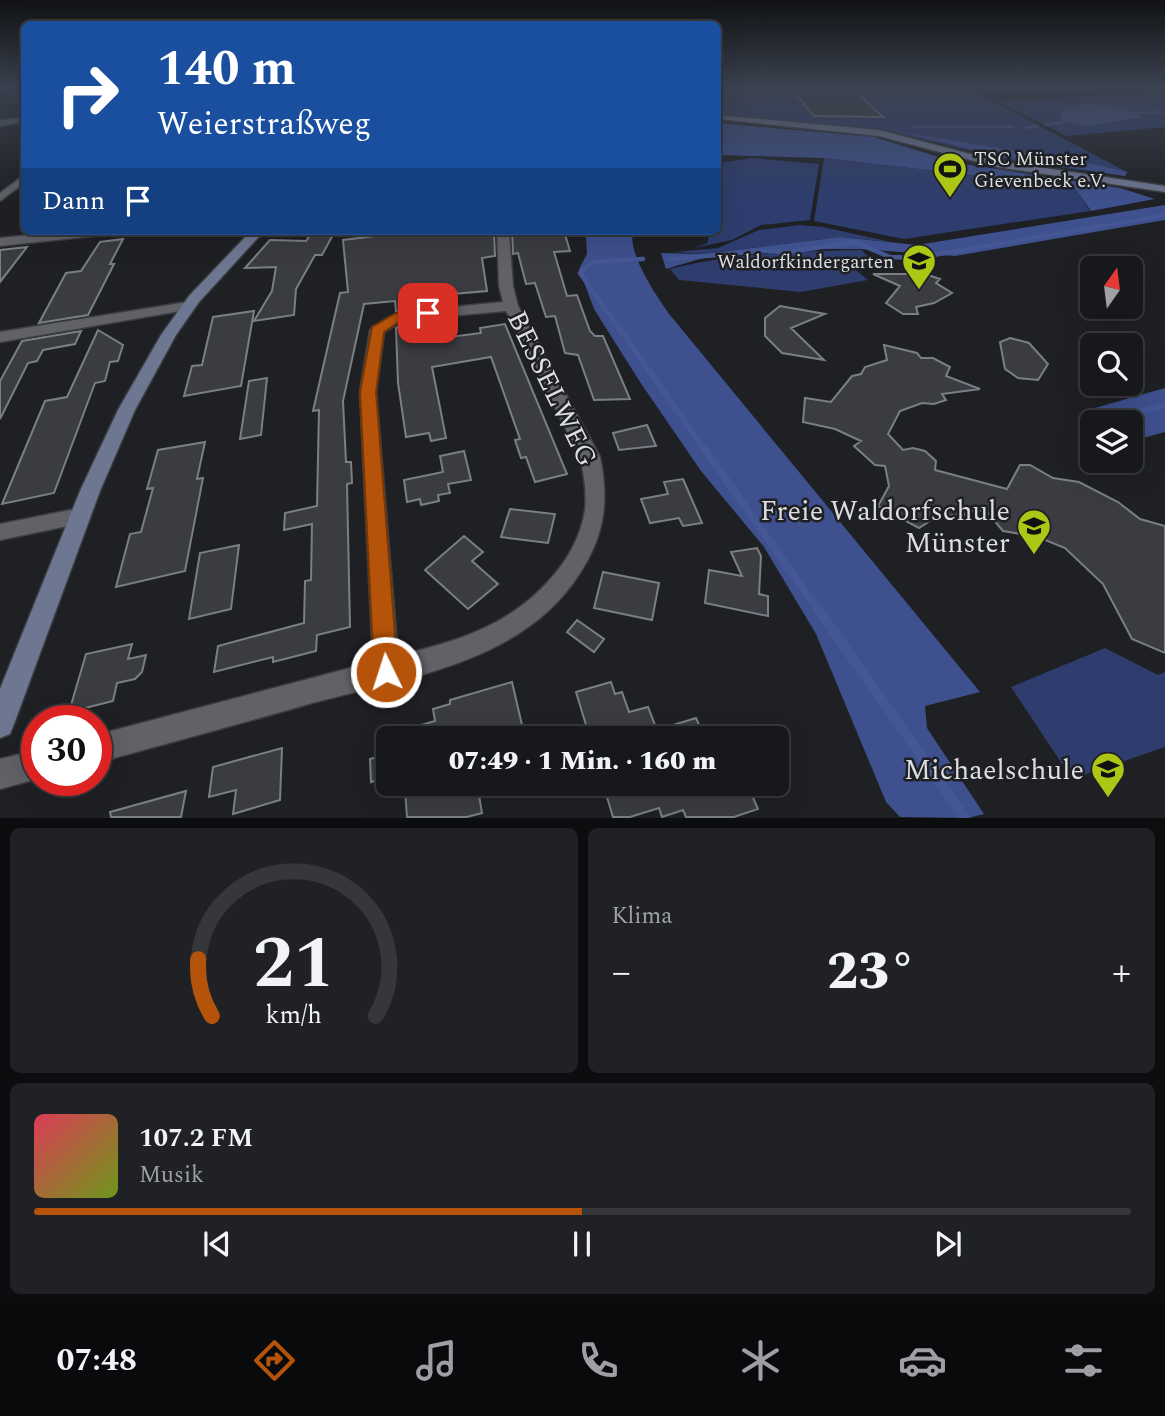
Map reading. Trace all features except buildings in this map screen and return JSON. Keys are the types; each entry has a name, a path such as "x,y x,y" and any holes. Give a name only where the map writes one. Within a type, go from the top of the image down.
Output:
{"main road":[{"path":"801,125 871,132 1010,166 1165,189"},
{"path":"0,724 113,432 147,366 187,306 218,269 254,235"}],"street":[{"path":"0,198 21,180"},
{"path":"0,242 66,235"},
{"name":"BESSELWEG","path":"112,745 452,653 506,630 552,593 579,557 594,523 598,498 590,457 511,306 506,286 503,235"},
{"path":"0,337 187,306"},
{"path":"386,672 368,392 377,330 401,316 511,306"},
{"path":"0,532 80,516"},
{"path":"0,774 21,768"}],"shaded area":[{"path":"721,125 874,137 958,163 1120,188 1155,199 1091,211 1074,187 824,158 721,155"},
{"path":"841,125 1038,125 1127,172 1125,176 1014,161 875,128"},
{"path":"1045,125 1165,125 1165,127 1067,136"},
{"path":"896,131 1127,172 1125,176 1009,158"},
{"path":"752,158 819,164 810,220 761,225 732,240 694,248 707,243 710,235 721,235 721,163"},
{"name":"TSC Münster Gievenbeck e.V.","path":"824,158 1074,187 1090,211 904,239 814,221"},
{"path":"1165,205 1165,220 955,256 860,249 814,249 703,258 666,269 661,253 705,254 840,237 917,245"},
{"path":"800,225 823,227 891,242 840,237 705,254 674,252 718,248 759,230"},
{"path":"633,235 634,251 639,262 670,315 980,692 925,706 927,728 984,814 968,818 900,817 886,802 816,634 764,547 701,471 594,309 579,269 587,254 586,236"},
{"path":"861,250 874,262 852,267 868,280 801,292 679,280 670,269 741,256"},
{"path":"1165,388 1165,432 1143,438 1143,410 1088,410 1143,396"},
{"path":"1105,648 1158,675 1165,672 1165,747 1072,779 1011,687"}],"waterway":[{"path":"1023,128 1038,126"},
{"path":"912,127 1013,127"},
{"path":"1092,228 1165,215"},
{"path":"670,259 763,251 789,252 854,242 890,257 916,258 1102,226"},
{"path":"618,327 580,273 593,262 643,259"},
{"path":"617,325 707,453"},
{"path":"1143,411 1165,405"},
{"path":"706,451 821,614"},
{"path":"820,612 965,818"}],"place":[{"name":"TSC Münster Gievenbeck e.V.","path":"950,199"},
{"name":"Waldorfkindergarten","path":"919,291"},
{"name":"Freie Waldorfschule Münster","path":"1034,556"},
{"name":"Michaelschule","path":"1108,799"}],"route":[{"path":"386,672 368,392 377,330 401,316 428,313"}]}
